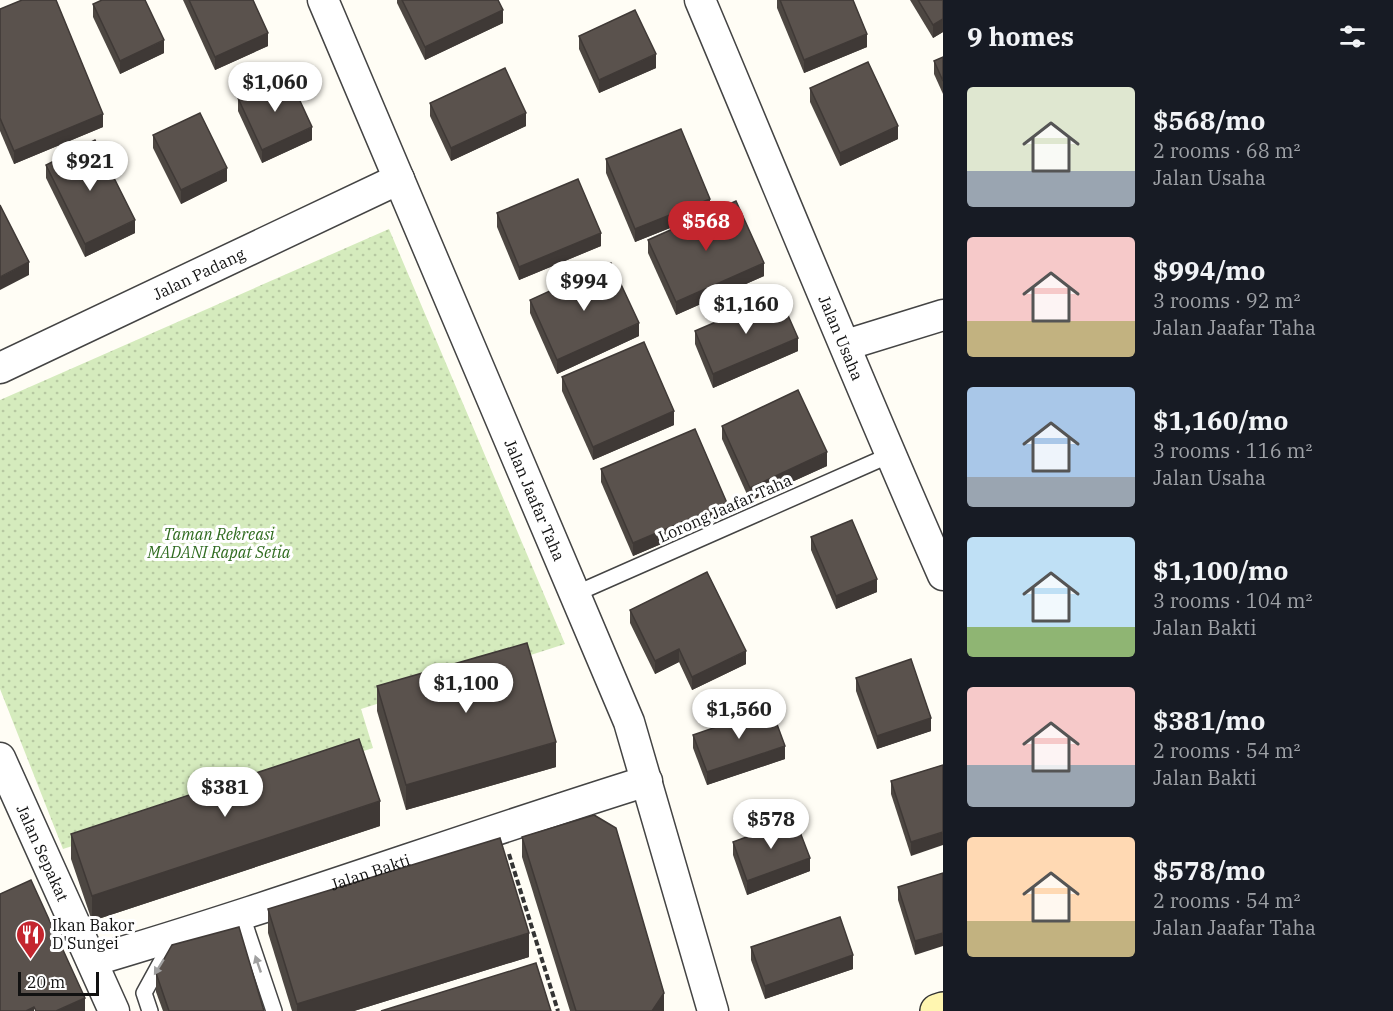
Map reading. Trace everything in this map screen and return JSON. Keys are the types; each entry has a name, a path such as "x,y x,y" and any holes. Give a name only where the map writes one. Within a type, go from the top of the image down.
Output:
{"main road":[{"path":"937,1011 943,1009"}],"street":[{"name":"Jalan Jaafar Taha","path":"323,0 629,722 713,1011"},
{"name":"Jalan Usaha","path":"700,0 890,455 943,575"},
{"name":"Jalan Padang","path":"0,368 399,179"},
{"path":"846,345 943,315"},
{"name":"Jalan Sepakat","path":"0,758 114,1011"},
{"name":"Jalan Bakti","path":"92,961 242,916 501,826 646,781"}],"lane":[{"name":"Lorong Jaafar Taha","path":"574,594 890,455"},
{"path":"242,916 274,1011"},
{"path":"150,1011 144,993 161,962 191,932"}],"path":[{"path":"501,826 558,1011"},
{"path":"533,969 544,966"}],"green space":[{"name":"Taman Rekreasi MADANI Rapat Setia","path":"389,229 565,644 361,709 373,748 63,849 0,689 0,400"}],"building":[{"path":"22,0 56,0 103,114 14,151 0,118 0,9"},
{"path":"102,0 145,0 164,40 120,61 93,4"},
{"path":"189,0 253,0 268,33 215,57"},
{"path":"402,0 498,0 503,10 425,47"},
{"path":"780,0 853,0 867,34 804,60"},
{"path":"918,0 943,0 943,19 933,25"},
{"path":"635,10 656,54 599,80 579,36"},
{"path":"943,57 943,81 934,61"},
{"path":"868,62 898,126 840,153 810,88"},
{"path":"505,68 526,113 451,148 430,103"},
{"path":"288,75 312,127 262,150 238,98"},
{"path":"200,113 227,168 181,190 153,135"},
{"path":"681,129 710,199 635,229 606,159"},
{"path":"95,140 135,220 85,244 46,165"},
{"path":"578,179 601,233 519,267 497,213"},
{"path":"736,201 764,263 676,302 648,240"},
{"path":"0,205 29,262 0,277"},
{"path":"611,263 639,323 557,360 530,300"},
{"path":"779,295 798,338 713,374 695,331"},
{"path":"644,342 674,411 593,447 562,377"},
{"path":"798,390 827,452 750,488 722,426"},
{"path":"695,429 727,503 633,543 601,469"},
{"path":"852,520 877,579 836,596 811,537"},
{"path":"707,572 746,651 692,677 679,649 655,661 630,610"},
{"path":"527,643 556,742 406,785 377,686"},
{"path":"911,659 931,718 877,736 856,678"},
{"path":"771,708 785,746 707,772 693,735"},
{"path":"359,739 380,801 92,896 71,834"},
{"path":"943,765 943,832 911,842 891,781"},
{"path":"594,815 616,828 664,993 652,1011 576,1011 522,837"},
{"path":"795,819 810,858 747,881 733,842"},
{"path":"500,838 529,933 297,1004 268,909"},
{"path":"943,873 943,933 915,941 898,887"},
{"name":"Ikan Bakor D'Sungei","path":"31,880 85,998 56,1011 36,1011 34,1007 26,1011 0,1011 0,894"},
{"path":"840,917 853,955 765,986 751,947"},
{"path":"239,927 264,1011 169,1011 156,973 172,945"},
{"path":"536,963 551,1011 381,1011"}],"place":[{"name":"Ikan Bakor D'Sungei","path":"31,960"}]}
